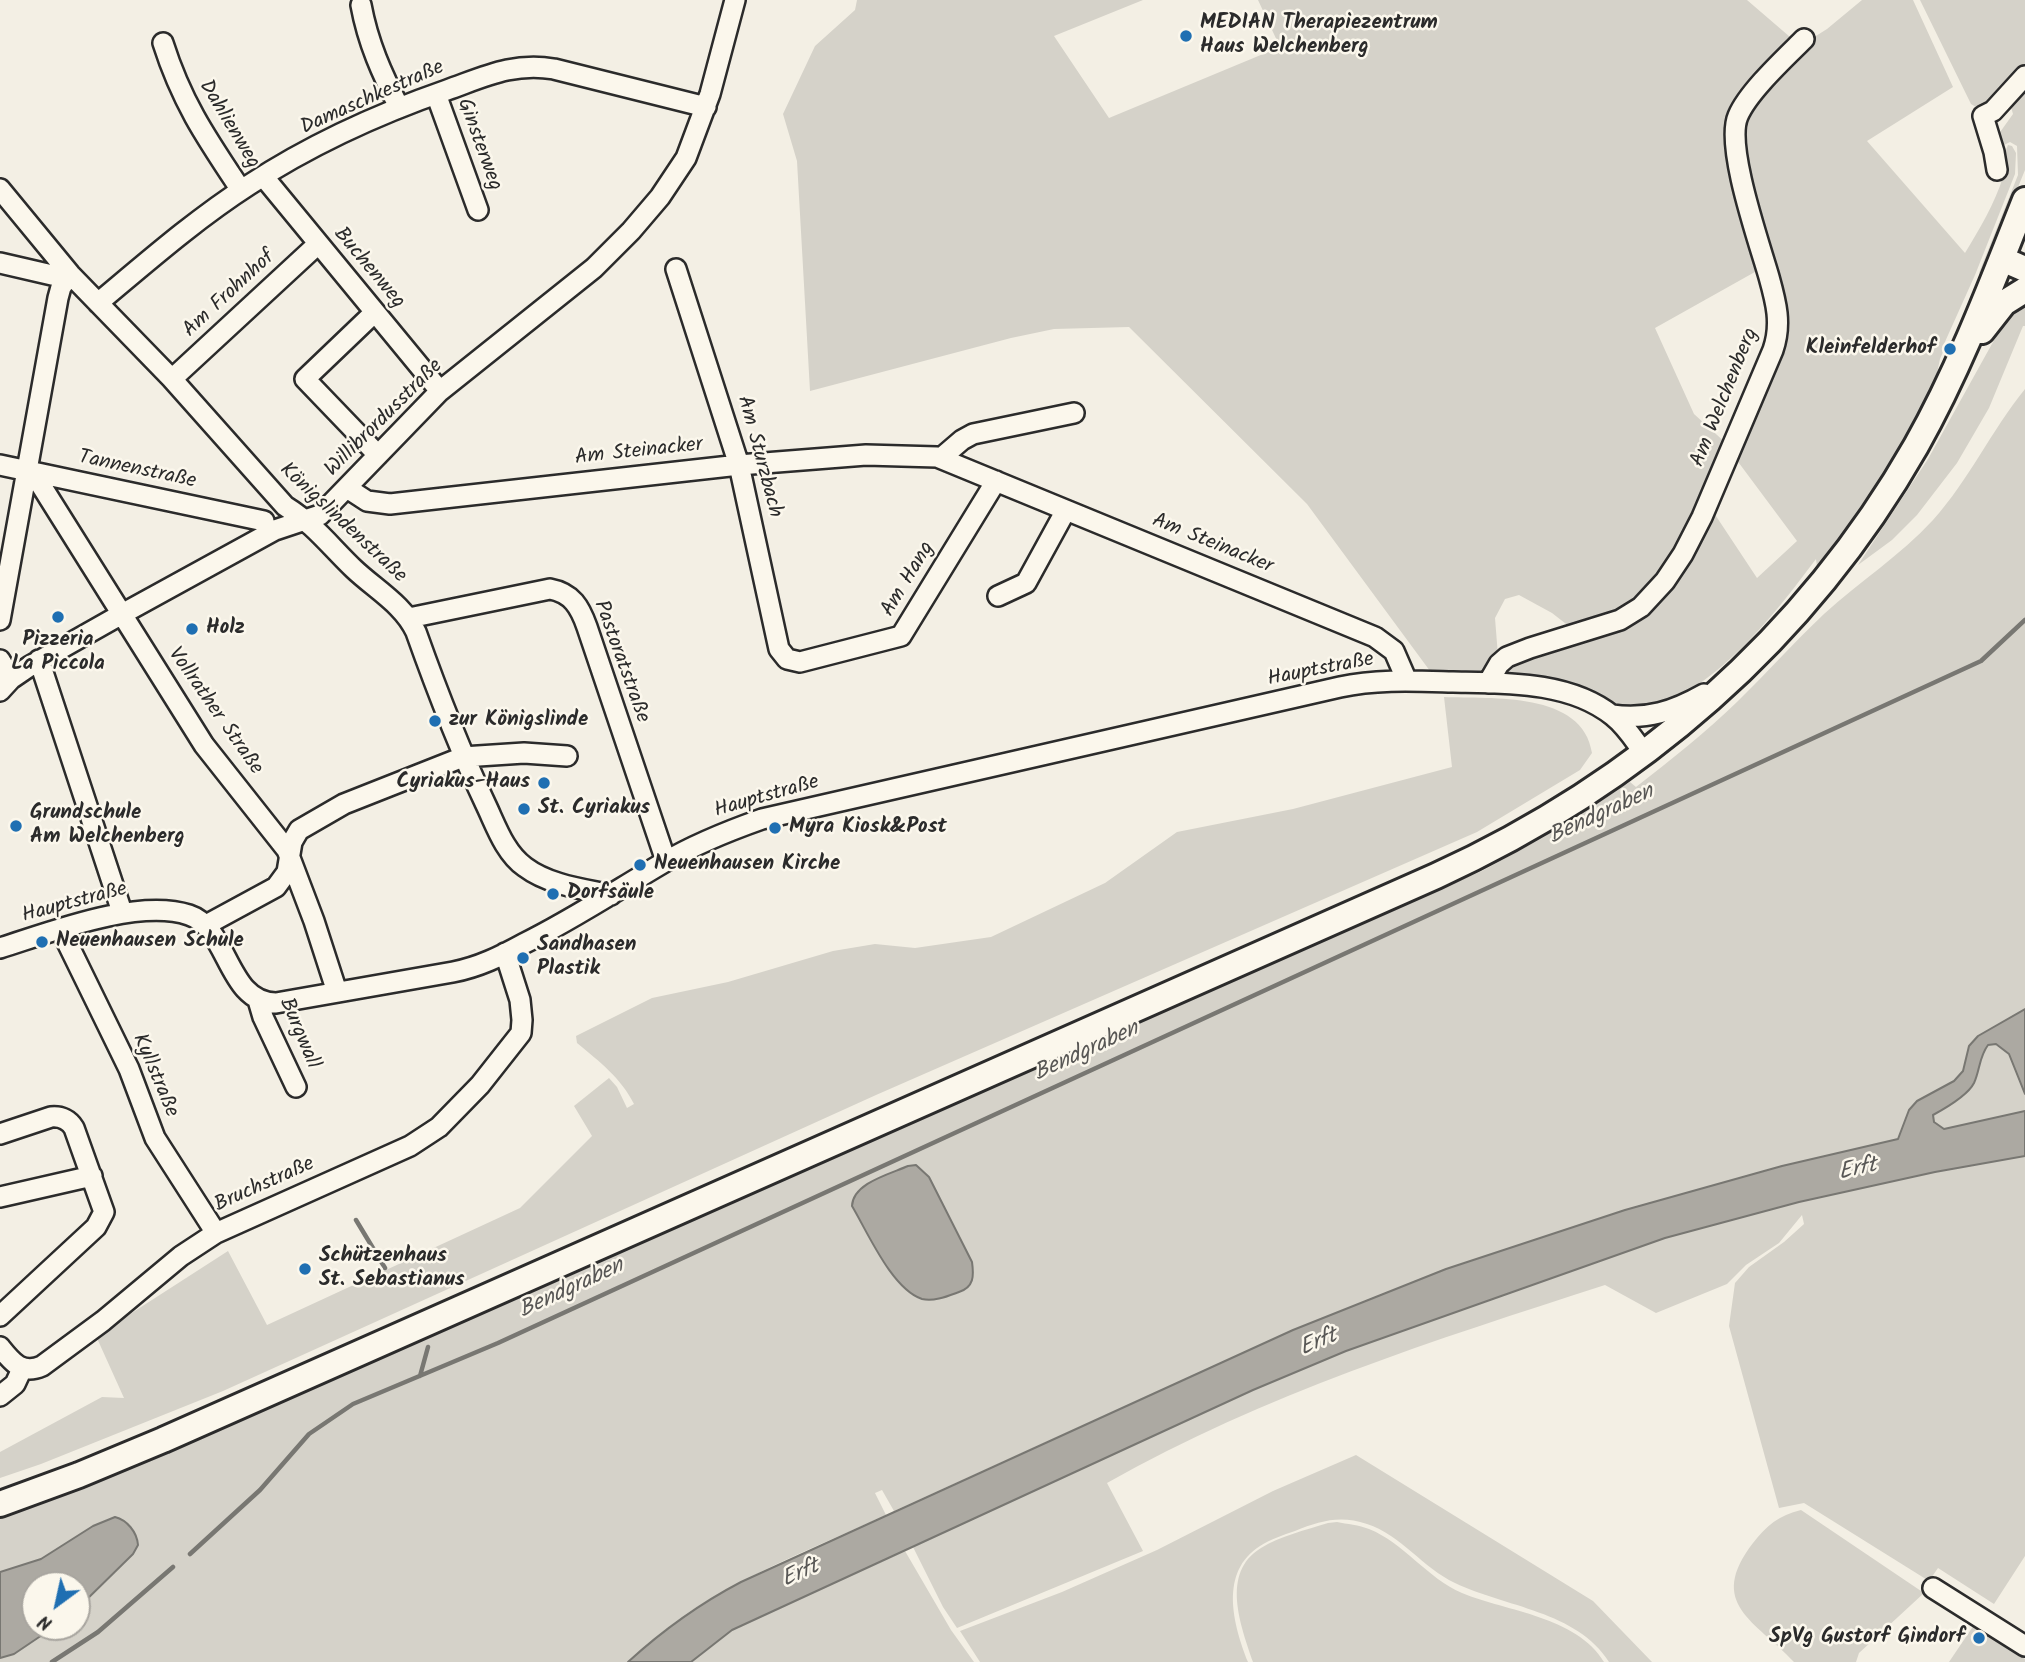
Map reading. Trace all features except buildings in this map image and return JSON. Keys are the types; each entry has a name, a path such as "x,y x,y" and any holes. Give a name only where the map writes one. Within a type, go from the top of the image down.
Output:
{"main road":[{"path":"0,1504 163,1440 1445,872 1535,827 1596,789 1644,753 1737,675 1803,605 1855,539 1910,457 1950,382 2025,200"},
{"path":"2002,259 2025,269"},
{"path":"1950,382 2000,306 2025,290"}],"street":[{"name":"Willibrordusstraße","path":"6,685 39,660 275,530 325,511 440,391 586,275 631,231 670,184 686,158 706,107 735,0"},
{"path":"361,5 365,29 375,58 399,107"},
{"name":"Am Welchenberg","path":"1488,683 1496,667 1507,657 1611,623 1637,610 1665,582 1693,536 1773,350 1778,328 1775,301 1736,157 1734,127 1740,111 1753,93 1804,40"},
{"name":"Dahlienweg","path":"163,43 191,112 241,190"},
{"name":"Damaschkestraße","path":"98,303 170,243 263,176 399,107 509,68 531,66 569,72 706,107"},
{"path":"1997,170 1983,116 1996,108 2025,76"},
{"name":"Ginsterweg","path":"436,94 478,211"},
{"name":"Buchenweg","path":"263,176 440,391"},
{"name":"Königslindenstraße","path":"0,189 70,274 172,379 285,506 307,520 354,569 409,618 463,757 504,842 521,864 550,880 611,895"},
{"name":"Am Frohnhof","path":"172,379 318,244"},
{"path":"0,263 52,275 70,274"},
{"name":"Am Sturzbach","path":"676,269 739,465 778,644 785,658"},
{"path":"0,620 58,298 61,286 70,274"},
{"path":"374,312 305,379 378,455"},
{"path":"941,458 973,434 1074,413"},
{"name":"Am Steinacker","path":"347,488 367,501 390,504 739,465 866,455 941,458 1375,637 1394,651 1407,681"},
{"name":"Tannenstraße","path":"0,465 264,521"},
{"name":"Vollrather Straße","path":"27,471 40,482 204,745 280,839 290,857 337,992"},
{"name":"Am Hang","path":"785,658 800,662 901,636 996,481"},
{"path":"998,596 1026,583 1066,510"},
{"name":"Pastoratstraße","path":"409,618 550,589 566,594 575,601 587,626 666,861"},
{"path":"0,660 6,685"},
{"path":"39,660 122,912"},
{"name":"Hauptstraße","path":"258,1000 276,1003 464,970 505,953 569,920 666,861 716,836 783,814 1348,685 1407,681 1488,683 1542,688 1565,693 1612,715 1639,717 1667,712 1737,675"},
{"name":"Hauptstraße","path":"1612,715 1644,753"},
{"path":"258,1000 239,981 206,925 276,887 286,875 294,837 305,825 355,799 463,757 524,753 567,756"},
{"name":"Hauptstraße","path":"0,948 122,912 170,911 189,915 206,925"},
{"name":"Kyllstraße","path":"61,930 129,1069 155,1138 216,1233"},
{"name":"Bruchstraße","path":"22,1368 36,1368 55,1357 173,1262 216,1233 426,1137 481,1085 519,1037 522,1026 521,1007 505,953"},
{"name":"Burgwall","path":"258,1000 263,1017 296,1087"},
{"path":"0,1134 54,1116 66,1119 74,1128 103,1206 99,1224 0,1316"},
{"path":"0,1197 92,1176"},
{"path":"0,1347 12,1362 22,1368 15,1384 0,1396"},
{"path":"1933,1588 2025,1646"}],"shaded area":[{"path":"857,0 1143,0 1054,36 1109,118 1280,47 1258,0 1747,0 1797,43 1729,115 1725,137 1729,164 1762,268 1655,328 1694,414 1728,445 1673,563 1625,612 1570,627 1552,613 1519,595 1505,599 1495,618 1498,656 1482,675 1430,671 1307,504 1129,327 1054,329 810,391 797,161 783,114 815,46 855,10"},
{"path":"1862,0 1913,0 1953,87 1867,141 1965,253 2000,187 2008,145 2012,146 2016,153 2015,174 1944,344 1946,345 1933,392 1896,463 1818,575 1816,559 1755,634 1702,682 1673,698 1644,708 1614,708 1511,676 1507,671 1507,662 1639,612 1710,507 1757,578 1797,541 1733,455 1777,347 1738,150 1747,108 1808,41"},
{"path":"1920,0 2025,0 2025,70 1981,110 1971,104"},
{"path":"2025,84 2025,170 1982,275 1979,273 2018,175 2017,146 2010,142 2002,146 1998,135 2013,114 2009,100"},
{"path":"2025,296 2025,326 1989,408 1957,463 1917,515 1892,540 1858,565 1928,459 1998,333"},
{"path":"2025,389 2025,1009 1978,1036 1969,1046 1963,1071 1954,1081 1917,1101 1909,1110 1898,1139 1782,1166 1625,1210 1446,1269 1293,1330 894,1511 882,1490 875,1493 886,1515 731,1587 667,1628 628,1662 0,1662 0,1517 129,1468 581,1271 874,1133 1482,871 1544,837 1630,782 1636,787 1675,756 1749,690 1824,614 1920,533 1958,489"},
{"path":"1444,697 1509,699 1554,709 1572,718 1585,733 1592,753 1580,770 1477,832 876,1095 223,1391 0,1478 0,1452 102,1397 124,1398 96,1336 228,1251 267,1325 520,1208 592,1136 574,1106 609,1078 617,1087 627,1108 634,1104 616,1078 577,1043 576,1036 652,998 728,982 833,951 875,944 915,948 991,937 1105,883 1177,832 1293,809 1452,767"},
{"path":"1996,1044 2009,1054 2025,1094 2025,1111 1944,1129 1934,1122 1933,1115 1955,1102 1971,1088 1985,1050 1988,1045"},
{"path":"2025,1156 2025,1556 1994,1604 1938,1568 1929,1581 1804,1503 1779,1508 1729,1326 1735,1283 1749,1267 1804,1224 1802,1215 1779,1243 1746,1265 1727,1284 1656,1313 1605,1285 1351,1371 1227,1422 1167,1451 1107,1483 1143,1551 957,1628 943,1607 913,1547 1253,1390 1346,1351 1665,1238 1799,1202 1935,1172"},
{"path":"1356,1455 1593,1601 1652,1662 1609,1662 1595,1645 1559,1621 1455,1583 1443,1577 1391,1536 1367,1524 1348,1520 1322,1522 1268,1541 1247,1557 1234,1584 1233,1600 1238,1632 1248,1662 980,1662 960,1631 1062,1592 1157,1550 1273,1491"},
{"path":"1801,1510 1924,1593 1859,1653 1856,1662 1794,1662 1752,1622 1735,1597 1734,1582 1740,1564 1753,1543 1774,1522"},
{"path":"1337,1522 1382,1535 1449,1587 1480,1600 1559,1625 1592,1647 1604,1662 1253,1662 1243,1633 1237,1601 1237,1586 1248,1559 1268,1544"},
{"path":"905,1551 951,1630 974,1662 691,1662 732,1630"},
{"name":"SpVg Gustorf Gindorf","path":"1974,1625 2025,1659 2025,1662 1949,1662"}],"water":[{"name":"Erft","path":"2025,1009 2025,1094 2009,1054 1996,1044 1988,1045 1971,1088 1933,1115 1934,1122 1944,1129 2025,1111 2025,1156 1935,1172 1799,1202 1665,1238 1346,1351 1253,1390 732,1630 691,1662 628,1662 682,1618 741,1582 1293,1330 1446,1269 1625,1210 1782,1166 1898,1139 1909,1110 1917,1101 1954,1081 1963,1071 1969,1046 1978,1036"},
{"path":"916,1165 929,1177 972,1262 973,1276 968,1287 936,1299 922,1299 901,1284 882,1259 852,1206 854,1198 865,1185 892,1172"},
{"path":"115,1517 133,1531 138,1545 133,1554 91,1595 91,1571 21,1571 21,1641 33,1641 14,1654 0,1658 0,1572 41,1559 93,1526"}],"waterway":[{"name":"Bendgraben","path":"190,1554 260,1490 309,1434 353,1404 498,1343 1981,661 2025,620"},
{"path":"356,1220 385,1268"},
{"path":"420,1376 428,1347"},
{"name":"Bendgraben","path":"52,1662 98,1632 173,1567"}],"place":[{"name":"MEDIAN Therapiezentrum Haus Welchenberg","path":"1186,36"},
{"name":"Kleinfelderhof","path":"1950,349"},
{"name":"Pizzeria La Piccola","path":"58,617"},
{"name":"Holz","path":"192,629"},
{"name":"zur Königslinde","path":"435,721"},
{"name":"Cyriakus-Haus","path":"544,783"},
{"name":"St. Cyriakus","path":"524,809"},
{"name":"Grundschule Am Welchenberg","path":"16,826"},
{"name":"Myra Kiosk&Post","path":"775,828"},
{"name":"Neuenhausen Kirche","path":"640,865"},
{"name":"Dorfsäule","path":"553,894"},
{"name":"Neuenhausen Schule","path":"42,942"},
{"name":"Sandhasen Plastik","path":"523,958"},
{"name":"Schützenhaus St. Sebastianus","path":"305,1269"},
{"name":"SpVg Gustorf Gindorf","path":"1979,1638"}]}
